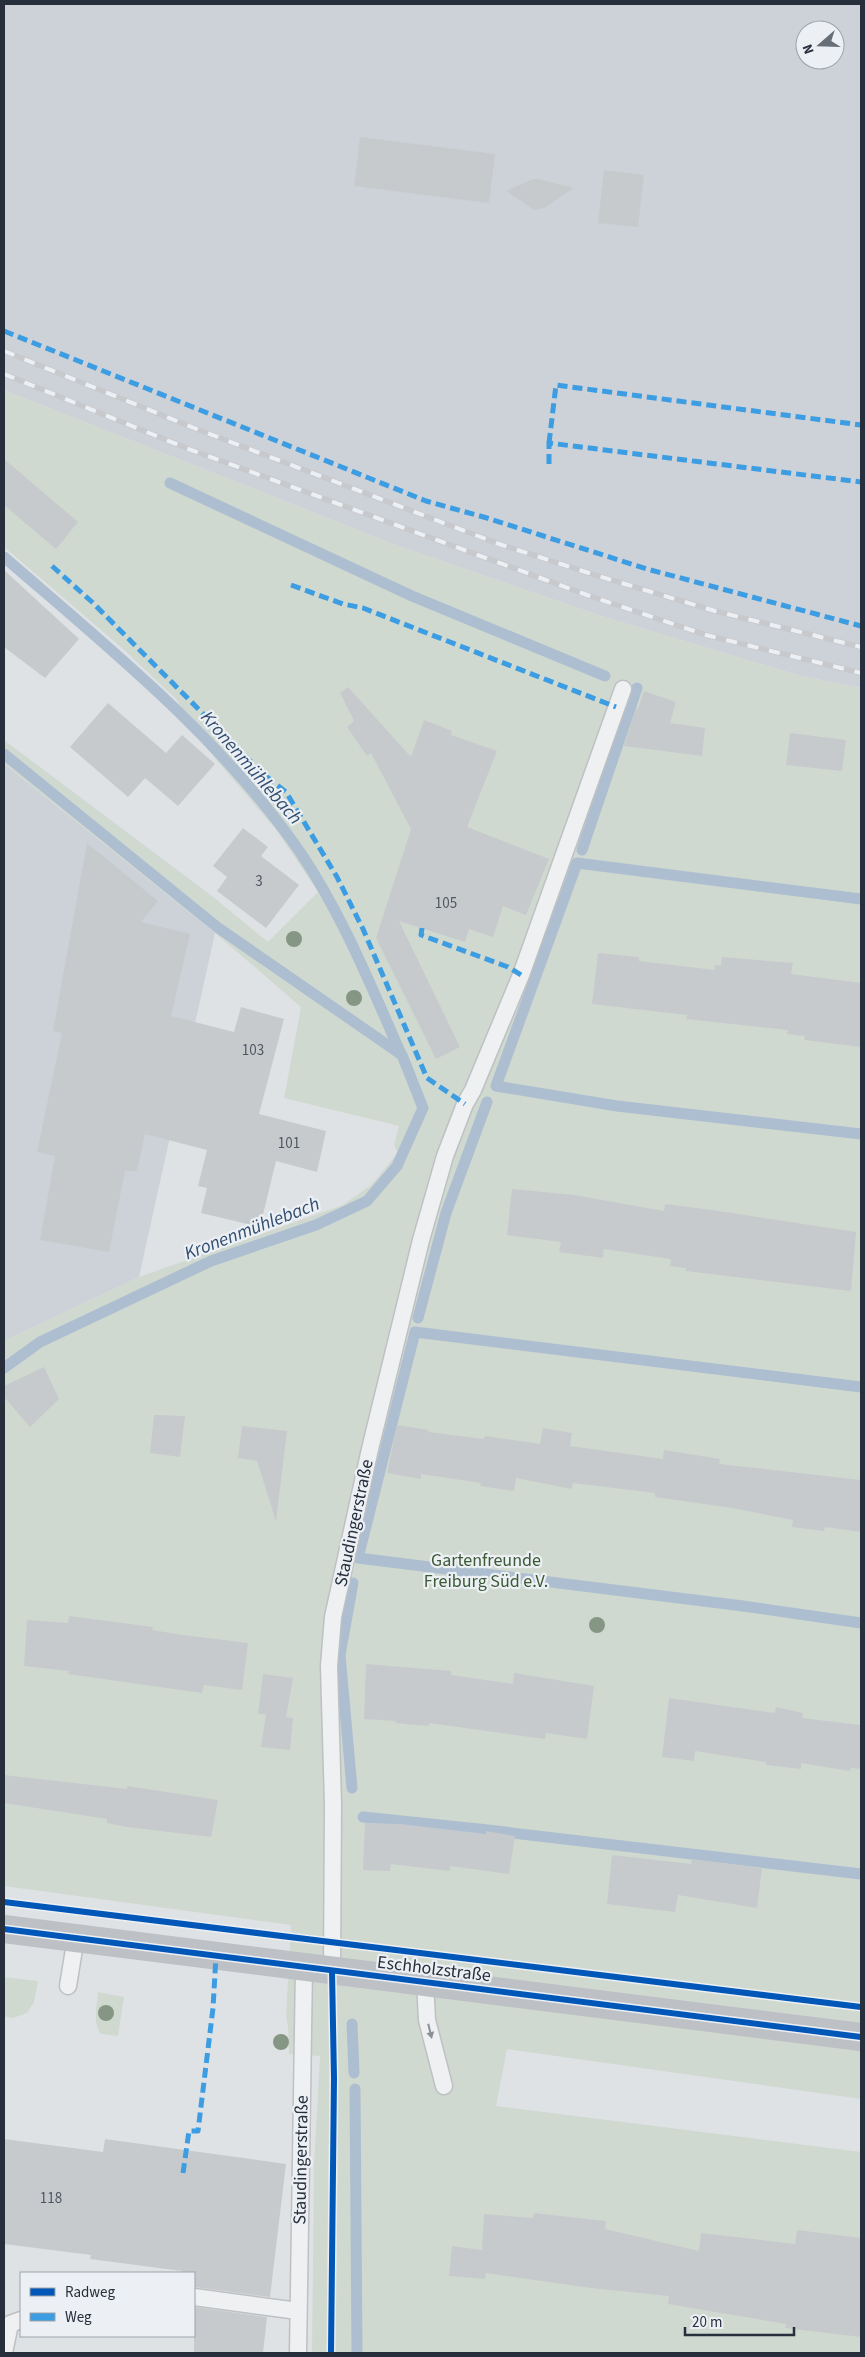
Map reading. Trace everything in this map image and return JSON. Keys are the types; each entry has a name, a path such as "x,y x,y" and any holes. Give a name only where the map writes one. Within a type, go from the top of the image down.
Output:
{"main road":[{"name":"Eschholzstraße","path":"4,1929 861,2037"}],"lane":[{"name":"Staudingerstraße","path":"332,1971 333,1804 329,1666 333,1618 374,1430 421,1240 445,1156 465,1104 473,1090 521,975 623,689"},
{"path":"68,1986 76,1937"},
{"name":"Staudingerstraße","path":"298,2353 304,1967"},
{"path":"425,1982 427,2020 444,2086"},
{"path":"195,2297 298,2311"},
{"path":"4,2353 10,2324 20,2320"}],"shaded area":[{"path":"4,4 861,4 861,688 801,676 601,616 393,544 4,390"},
{"path":"4,764 215,933 139,1277 4,1341"}],"green space":[{"name":"Gartenfreunde Freiburg Süd e.V.","path":"4,390 393,544 601,616 801,676 861,688 861,2099 507,2049 496,2106 861,2152 861,2353 312,2353 314,2165 320,2056 289,2054 286,2017 291,1925 4,1886 4,1341 139,1277 343,1205 371,1185 398,1153 394,1145 399,1126 284,1098 301,1007 215,933 4,764 4,740 212,896 268,942 318,892 277,831 214,757 176,699 122,648 4,547"},
{"path":"4,1977 38,1981 34,2002 27,2013 13,2018 4,2016"},
{"path":"98,1992 124,1997 118,2036 101,2034 98,2030 96,2014"}],"building":[{"path":"360,137 495,154 489,203 354,186"},
{"path":"604,170 644,175 638,227 598,223"},
{"path":"533,179 574,188 544,208 534,210 506,191"},
{"path":"4,459 78,522 56,549 4,505"},
{"path":"4,570 79,639 45,678 4,647"},
{"path":"348,687 411,757 424,720 452,731 451,735 497,751 467,827 549,859 526,915 503,906 493,937 469,929 465,942 399,921 460,1047 436,1059 376,938 411,829 371,753 367,756 347,727 354,721 340,693"},
{"path":"644,691 676,702 670,723 705,728 702,756 624,746 636,708 638,709"},
{"path":"108,703 166,753 182,735 215,764 178,806 145,778 128,797 70,747"},
{"path":"790,733 846,740 842,771 786,765"},
{"path":"243,828 268,847 261,856 299,885 266,928 217,891 227,877 213,866"},
{"path":"87,843 158,901 141,922 190,934 171,1016 234,1032 241,1007 284,1019 259,1114 326,1131 317,1172 276,1161 260,1227 201,1213 207,1188 198,1186 207,1150 145,1134 137,1171 125,1171 109,1252 40,1240 55,1156 37,1152 62,1033 53,1031"},
{"path":"598,953 639,957 639,961 715,970 715,965 721,966 722,957 793,963 791,974 861,983 861,1047 804,1040 805,1036 787,1034 788,1030 686,1019 687,1015 592,1004"},
{"path":"512,1189 574,1195 664,1211 665,1204 856,1232 851,1291 686,1271 686,1268 670,1266 671,1259 604,1249 603,1258 559,1252 561,1242 507,1235"},
{"path":"44,1367 59,1399 30,1427 4,1397 4,1386"},
{"path":"154,1415 185,1416 180,1457 150,1453"},
{"path":"397,1425 429,1430 428,1432 484,1439 485,1436 540,1444 543,1428 572,1433 570,1446 663,1459 664,1450 720,1459 719,1464 861,1480 861,1532 825,1527 824,1531 792,1527 793,1520 732,1508 655,1497 655,1493 573,1483 572,1489 516,1478 514,1491 480,1486 481,1483 421,1474 421,1479 387,1473"},
{"path":"242,1426 287,1431 276,1521 257,1461 238,1458"},
{"path":"69,1616 153,1627 152,1630 183,1635 248,1643 242,1690 204,1685 202,1693 68,1674 69,1671 24,1666 27,1620 68,1623"},
{"path":"366,1664 451,1671 451,1675 513,1684 514,1673 594,1686 587,1739 546,1733 545,1739 429,1723 429,1726 364,1719"},
{"path":"263,1674 293,1678 286,1717 293,1718 290,1750 261,1747 266,1714 258,1714"},
{"path":"669,1698 775,1713 776,1707 803,1713 802,1718 861,1725 861,1769 851,1768 850,1771 801,1763 801,1769 766,1765 766,1762 695,1751 694,1761 662,1757"},
{"path":"4,1775 127,1789 127,1786 218,1800 211,1837 127,1827 107,1823 107,1819 4,1803"},
{"path":"365,1823 400,1824 486,1834 486,1831 515,1836 509,1874 450,1866 450,1871 391,1864 390,1871 363,1870"},
{"path":"612,1855 691,1864 692,1859 762,1868 757,1908 678,1895 675,1912 607,1904"},
{"path":"4,2139 103,2152 105,2139 286,2164 270,2297 195,2287 195,2272 182,2272 90,2259 91,2255 4,2244"},
{"path":"534,2213 606,2221 605,2229 699,2251 701,2233 795,2244 797,2230 861,2238 861,2337 785,2328 786,2324 668,2304 669,2296 591,2288 486,2273 485,2279 449,2276 452,2246 482,2250 484,2214 533,2218"},
{"path":"195,2307 267,2317 263,2353 194,2353"}],"waterway":[{"path":"170,483 412,596 605,676"},
{"name":"Kronenmühlebach","path":"4,557 123,660 199,732 269,810 300,852 343,925 401,1054"},
{"path":"582,850 637,688"},
{"name":"Kronenmühlebach","path":"4,754 217,927 402,1055 423,1108 397,1166 367,1201 316,1225 211,1261 40,1342 4,1368"},
{"path":"861,899 577,863 496,1086 617,1106 861,1134"},
{"path":"418,1318 446,1213 487,1102"},
{"path":"861,1387 415,1332 358,1558 743,1606 861,1623"},
{"path":"352,1788 340,1655 353,1583"},
{"path":"363,1817 861,1874"},
{"path":"352,2024 354,2073"},
{"path":"355,2089 357,2353"}],"railway":[{"path":"4,351 194,428 499,544 715,611 861,647"},
{"path":"4,374 186,448 587,595 706,635 861,673"}],"marked path":[{"path":"4,331 426,501 487,518 647,569 861,626"},
{"path":"549,443 556,385 861,425"},
{"path":"549,464 549,443 861,482"},
{"path":"52,566 92,602 262,773 286,792 337,877 363,929 427,1078 465,1104"},
{"path":"291,585 343,604 363,608 616,707"},
{"path":"422,928 421,935 508,967 521,975"},
{"path":"183,2173 189,2131 198,2131 213,2008 216,1956"}],"cycle path":[{"path":"4,1902 861,2007"},
{"path":"4,1929 861,2037"},
{"path":"331,2353 334,2078 332,1971"}]}
